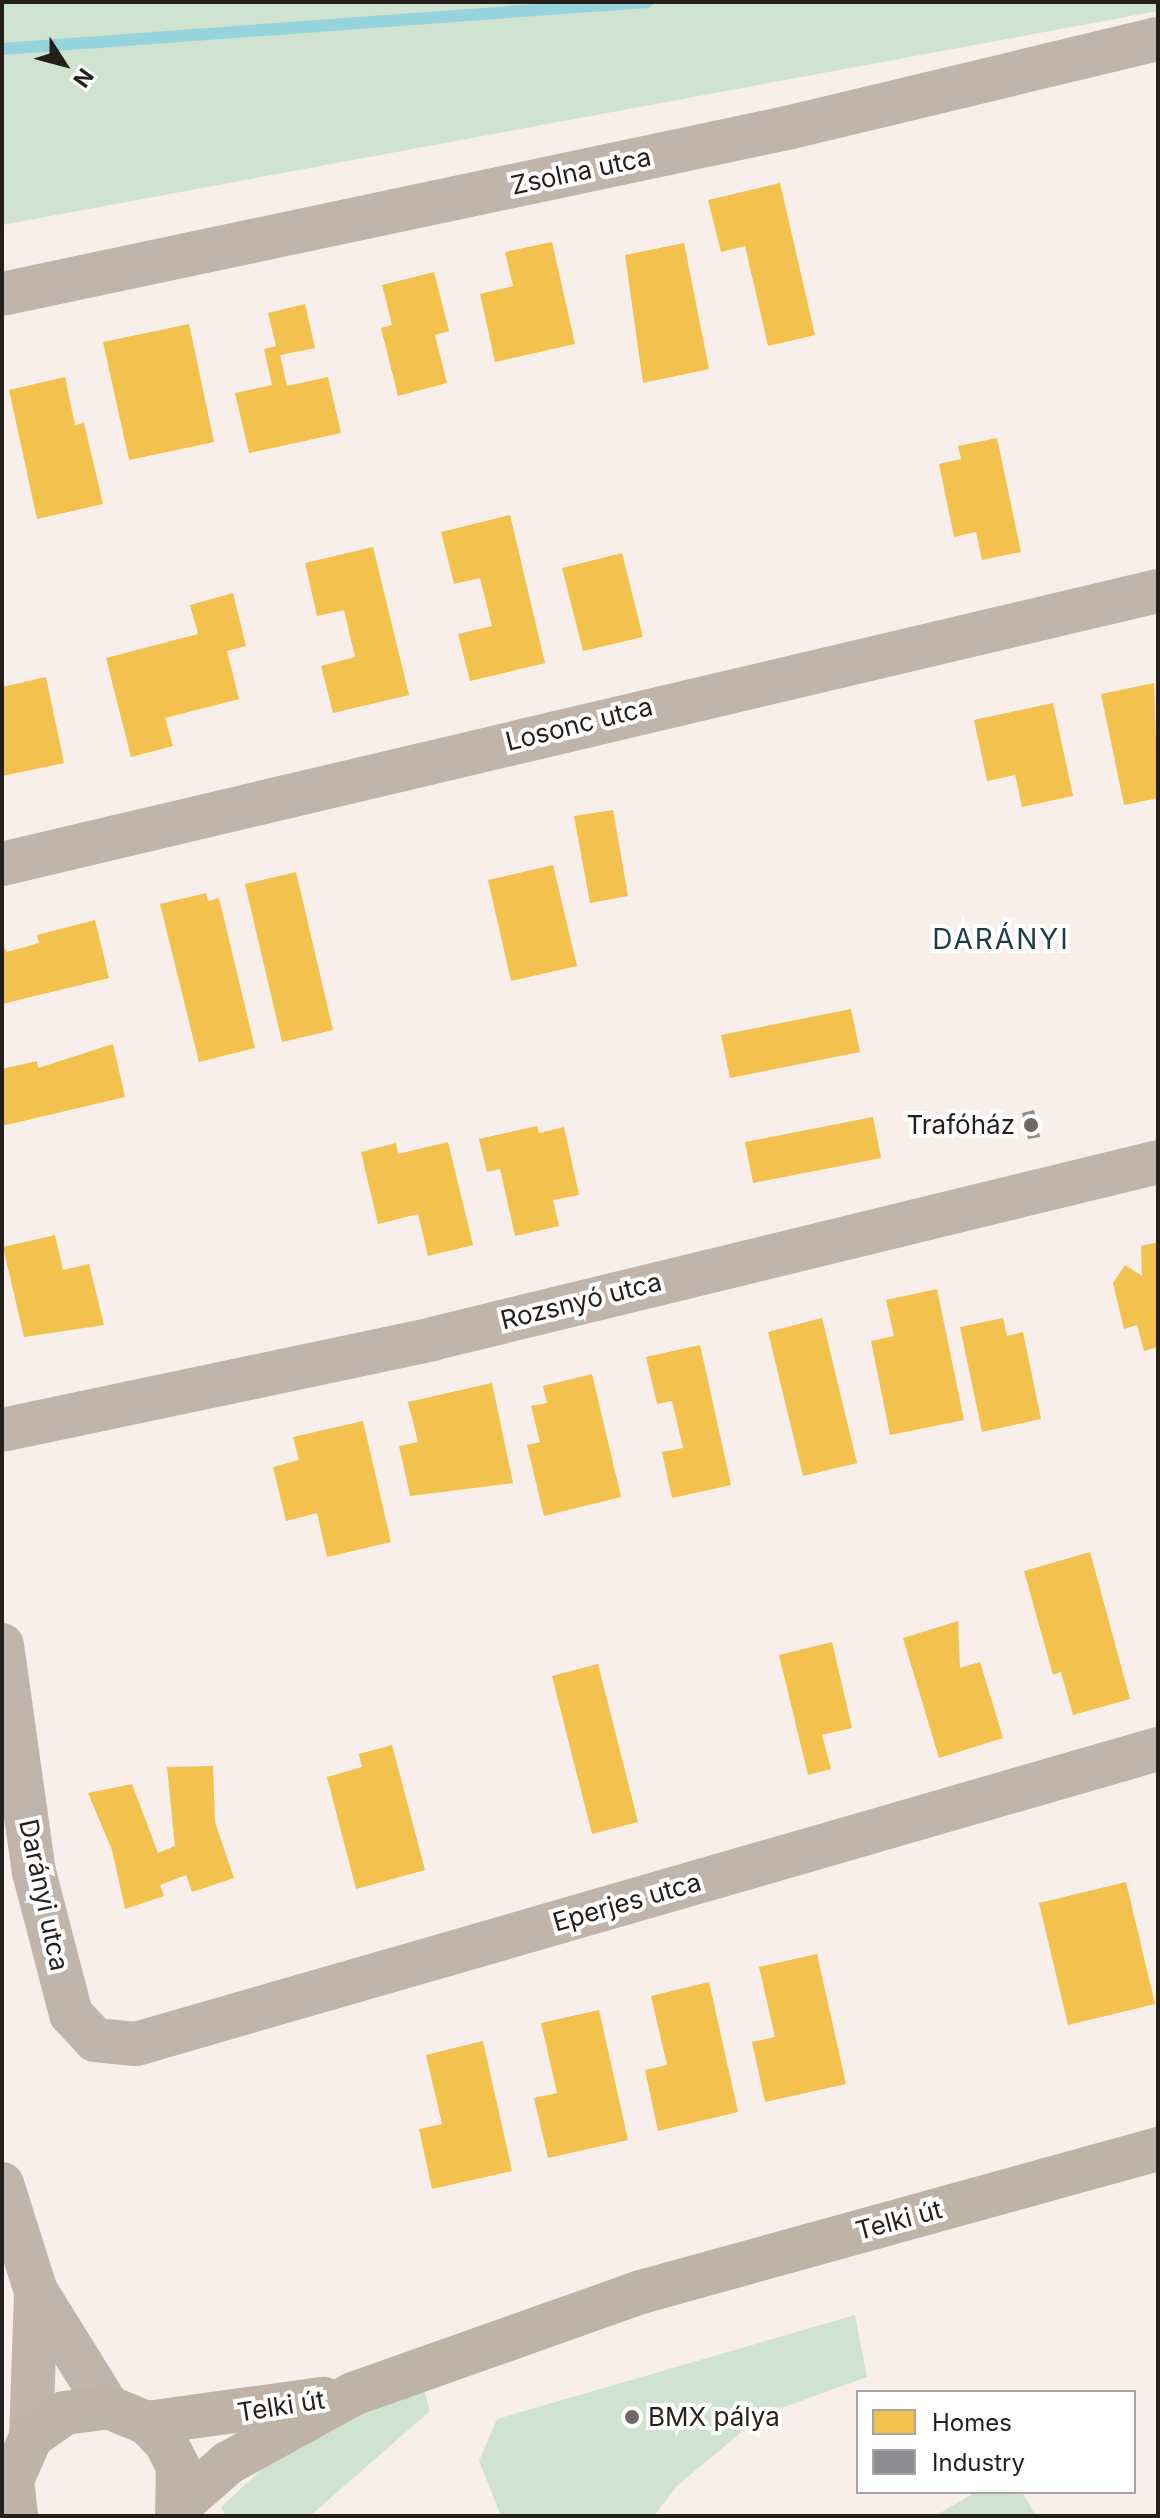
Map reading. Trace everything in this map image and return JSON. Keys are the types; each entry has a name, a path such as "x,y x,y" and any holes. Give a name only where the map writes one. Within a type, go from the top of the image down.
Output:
{"main road":[{"name":"Telki út","path":"179,2511 228,2463 353,2394 641,2292 1158,2149"},
{"name":"Telki út","path":"31,2437 65,2413 127,2415 353,2394"},
{"path":"127,2415 178,2467 179,2511"},
{"path":"10,2511 12,2480 31,2437"}],"street":[{"name":"Zsolna utca","path":"2,294 791,127 1158,39"},
{"name":"Losonc utca","path":"2,864 1158,591"},
{"name":"Rozsnyó utca","path":"2,1430 432,1339 1158,1162"},
{"name":"Darányi utca","path":"2,1645 34,1872 71,2014 95,2040"},
{"name":"Eperjes utca","path":"95,2040 136,2044 1158,1749"},
{"path":"2,2184 19,2300 31,2437"},
{"path":"19,2300 127,2415"}],"green space":[{"path":"2,2 1158,2 1158,11 2,225"},
{"name":"BMX pálya","path":"855,2315 867,2377 762,2415 677,2486 654,2516 501,2516 479,2461 497,2419"},
{"path":"423,2386 430,2411 310,2516 226,2516 221,2507 278,2454"},
{"path":"973,2494 1023,2494 1036,2516 935,2516"}],"building: Homes":[{"path":"780,183 815,335 768,346 745,246 721,252 708,200"},
{"path":"552,242 575,344 495,362 480,294 513,286 505,252"},
{"path":"684,243 709,369 643,383 625,255"},
{"path":"434,272 449,331 435,335 447,383 398,396 381,328 392,325 382,285"},
{"path":"305,304 315,348 280,355 287,386 328,377 341,433 249,453 235,393 272,385 264,349 276,346 268,313"},
{"path":"189,324 214,442 129,460 103,342"},
{"path":"65,377 75,425 84,423 103,504 37,519 9,390"},
{"path":"997,438 1021,552 982,560 976,532 954,537 939,464 961,459 958,446"},
{"path":"510,515 545,663 470,681 458,634 492,626 480,578 454,584 441,532"},
{"path":"373,547 409,695 333,713 321,666 355,657 344,610 317,616 305,563"},
{"path":"622,553 643,637 583,651 562,568"},
{"path":"233,593 246,646 227,651 239,699 165,718 173,746 131,757 106,658 198,634 190,605"},
{"path":"46,677 64,763 2,776 2,687"},
{"path":"1154,683 1158,798 1124,805 1101,694"},
{"path":"1053,703 1073,796 1022,807 1015,775 987,781 974,720"},
{"path":"613,810 628,896 590,903 574,816"},
{"path":"553,865 577,966 511,981 488,880"},
{"path":"296,872 333,1030 282,1042 245,884"},
{"path":"206,893 208,901 219,898 255,1048 199,1062 160,904"},
{"path":"95,920 109,978 2,1004 2,944 7,952 39,943 37,935"},
{"path":"851,1009 860,1052 730,1078 721,1035"},
{"path":"113,1044 125,1097 2,1126 2,1069 37,1061 38,1068"},
{"path":"873,1117 881,1158 753,1183 745,1142"},
{"path":"537,1126 539,1133 564,1127 579,1195 553,1200 559,1226 515,1236 500,1169 487,1172 479,1139"},
{"path":"448,1142 473,1245 428,1256 418,1214 378,1224 361,1152 396,1143 398,1154"},
{"path":"55,1235 63,1270 89,1264 104,1325 24,1337 3,1247"},
{"path":"1158,1242 1158,1347 1144,1351 1137,1325 1124,1329 1113,1283 1125,1265 1142,1276 1141,1246"},
{"path":"937,1289 964,1420 890,1435 871,1341 894,1336 886,1300"},
{"path":"822,1318 857,1463 803,1476 768,1332"},
{"path":"1003,1318 1007,1336 1023,1332 1041,1419 982,1432 960,1327"},
{"path":"700,1345 731,1485 672,1498 662,1452 683,1448 672,1401 657,1404 646,1357"},
{"path":"592,1374 621,1497 544,1516 527,1445 540,1442 531,1406 547,1403 543,1386"},
{"path":"492,1383 513,1483 410,1496 399,1446 418,1442 408,1402"},
{"path":"363,1421 391,1542 327,1557 317,1513 286,1521 273,1467 299,1460 293,1437"},
{"path":"1090,1552 1130,1699 1073,1715 1061,1672 1053,1675 1024,1571"},
{"path":"958,1621 960,1668 980,1662 1003,1738 939,1758 903,1638"},
{"path":"832,1642 852,1728 822,1735 831,1769 808,1775 779,1655"},
{"path":"598,1664 638,1822 592,1834 552,1676"},
{"path":"392,1745 425,1870 356,1889 327,1777 362,1767 359,1754"},
{"path":"213,1766 215,1822 234,1878 192,1892 186,1875 160,1885 164,1896 125,1909 112,1850 88,1793 132,1784 158,1853 175,1846 167,1767"},
{"path":"1126,1882 1155,2004 1068,2025 1039,1903"},
{"path":"817,1954 846,2084 765,2102 752,2042 775,2037 759,1967"},
{"path":"709,1982 738,2112 658,2131 645,2070 667,2065 651,1996"},
{"path":"599,2010 628,2140 548,2158 534,2098 557,2093 541,2023"},
{"path":"483,2041 512,2171 432,2189 419,2129 442,2124 426,2055"}],"building: Industry":[{"name":"Trafóház","path":"1034,1110 1040,1137 1028,1139 1022,1113"}],"waterway":[{"path":"2,49 647,2"}],"place":[{"name":"Trafóház","path":"1031,1125"},
{"name":"BMX pálya","path":"632,2417"}],"district":[{"name":"DARÁNYI","path":"1001,939"}]}
